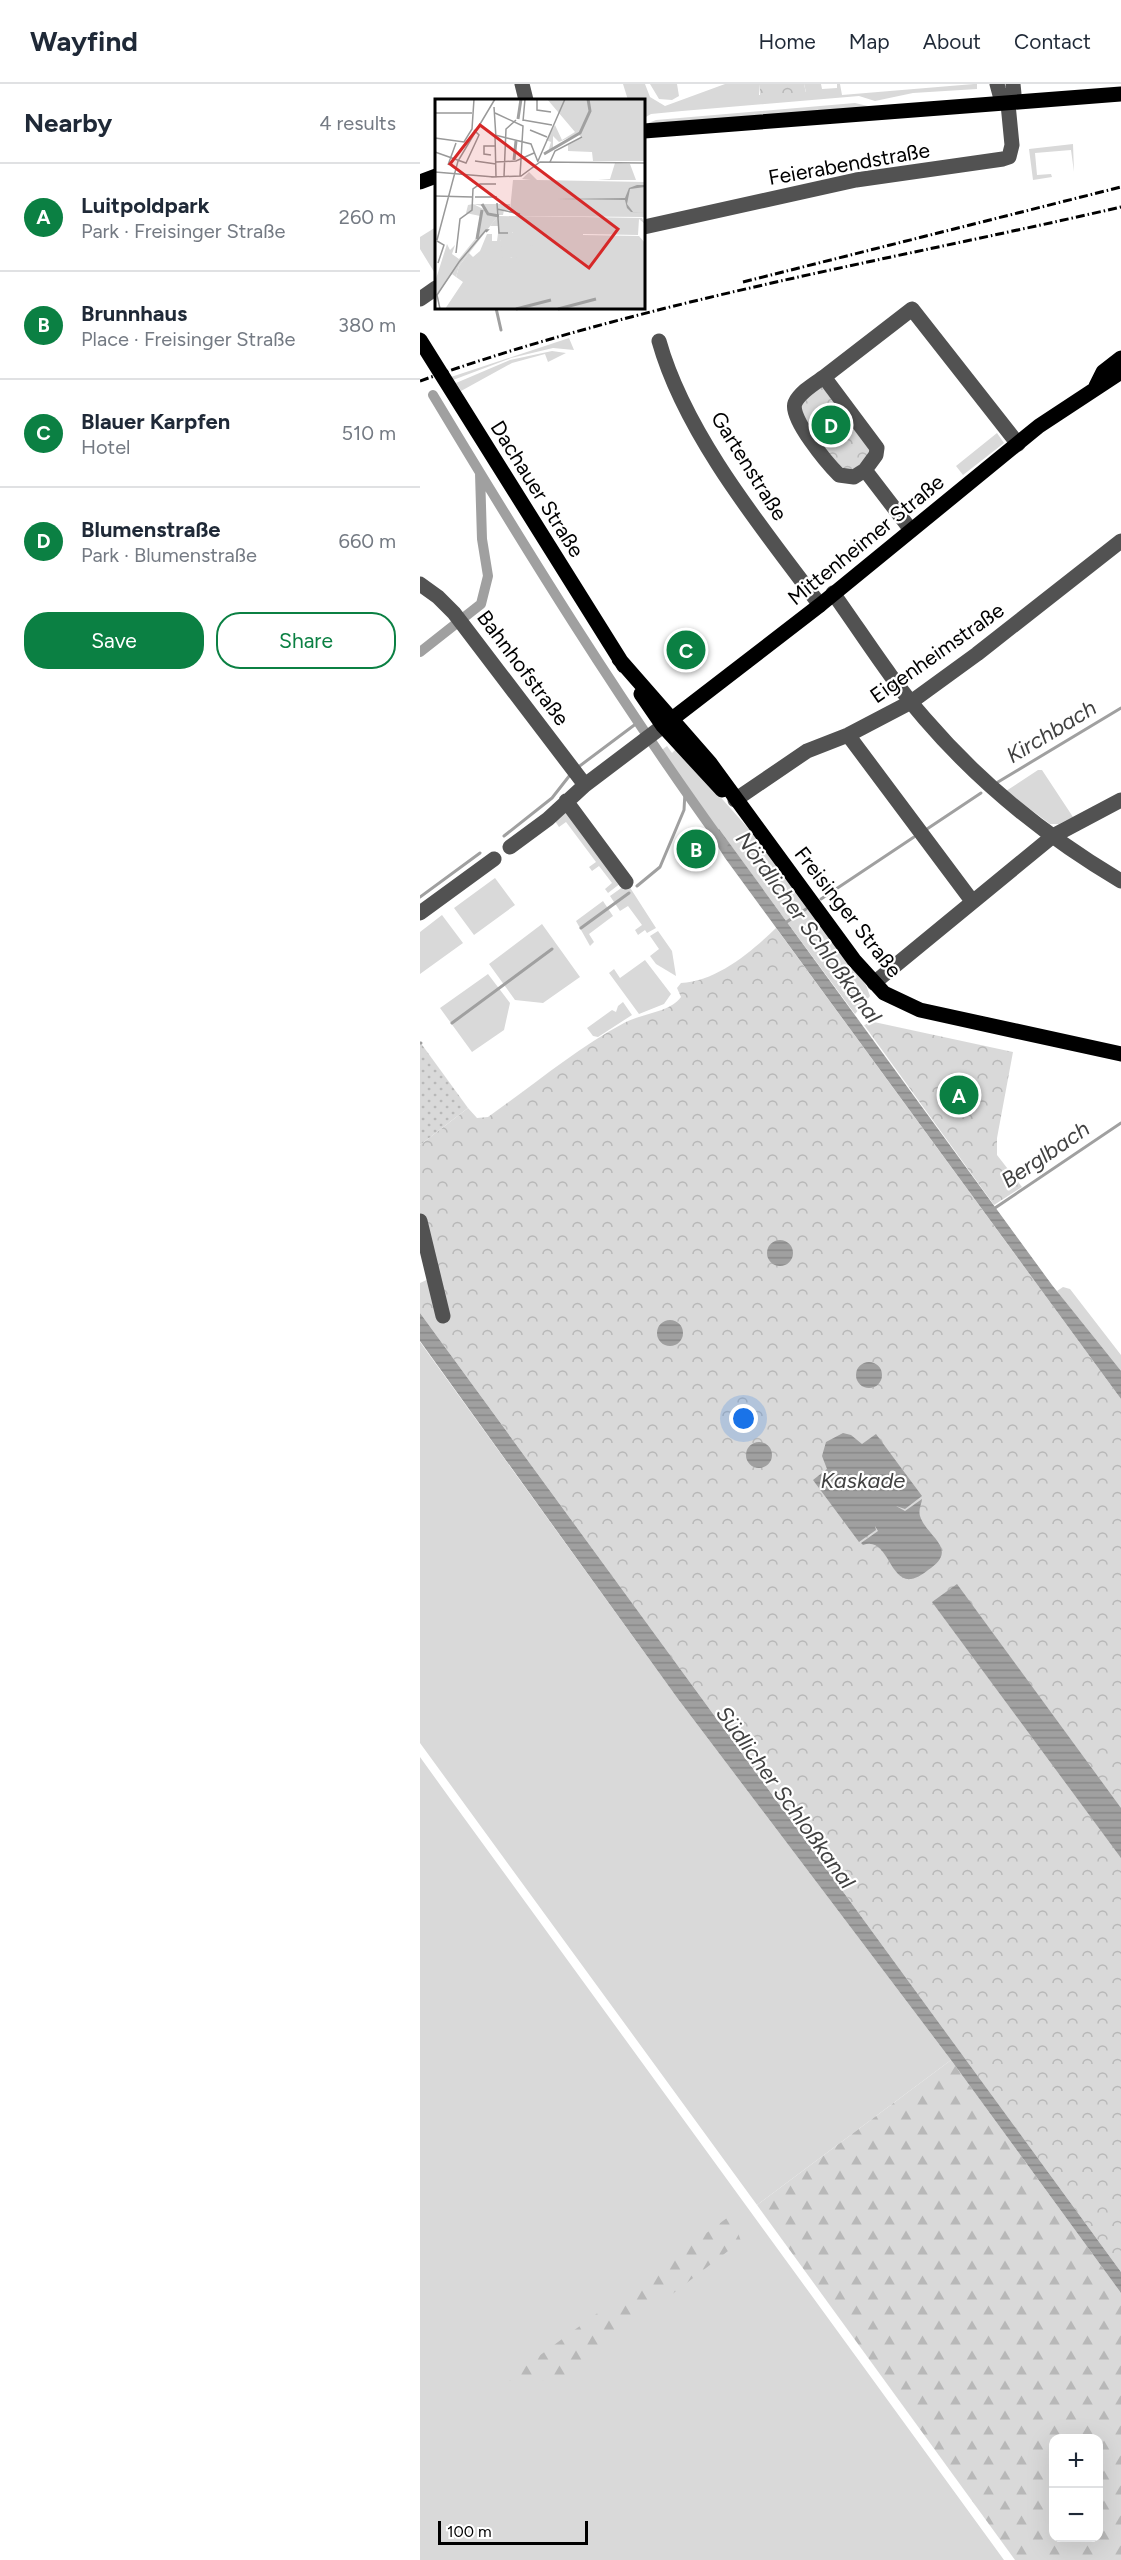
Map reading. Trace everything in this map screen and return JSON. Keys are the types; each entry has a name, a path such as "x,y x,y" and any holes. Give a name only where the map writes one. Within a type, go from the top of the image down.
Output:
{"main road":[{"path":"645,131 866,114 911,102 1006,92 1121,92"},
{"path":"420,182 435,176"},
{"name":"Dachauer Straße","path":"420,340 663,726"},
{"name":"Mittenheimer Straße","path":"1096,386 1103,372 1121,358"},
{"name":"Mittenheimer Straße","path":"663,726 820,605 1018,444 1096,386 1121,372"},
{"name":"Freisinger Straße","path":"663,726 723,780 735,800 874,983 892,999 920,1010 1121,1054"}],"street":[{"path":"522,84 526,99"},
{"name":"Feierabendstraße","path":"645,227 856,180 1009,157 1012,145 1006,92"},
{"path":"420,299 435,289"},
{"path":"824,377 877,448 876,455 865,470 854,477 839,475 797,420 795,403 800,395 910,306 1018,444"},
{"name":"Gartenstraße","path":"659,340 666,368 717,460 757,522 820,605"},
{"path":"865,470 911,530"},
{"name":"Eigenheimstraße","path":"735,800 807,752 848,735 911,702 977,654 1121,541"},
{"name":"Bahnhofstraße","path":"420,584 438,597 465,626 577,776"},
{"path":"834,593 911,702 983,779 1053,836 1121,881"},
{"path":"510,847 548,819 566,801 577,776 638,745 663,726"},
{"path":"848,735 972,901"},
{"path":"874,983 1053,836 1121,800"},
{"path":"566,801 626,882"},
{"path":"420,913 494,859"},
{"path":"420,1221 442,1316"}],"green space":[{"path":"623,84 645,84 650,97 665,106 725,84 760,84 759,95 806,92 804,84 821,84 822,89 837,88 837,84 840,84 842,95 977,84 977,89 913,93 875,101 859,96 651,114 645,117 645,99 628,99"},
{"path":"650,84 677,84 679,96 672,100 659,99"},
{"path":"760,84 804,84 806,93 760,99"},
{"path":"855,103 872,107 646,124 656,120"},
{"path":"1073,144 1074,172 1071,150 1035,153 1037,175 1051,174 1052,177 1033,180 1029,149"},
{"path":"435,228 435,273 420,249 420,237"},
{"path":"569,338 574,350 553,348 511,358 453,380 451,377"},
{"path":"552,351 566,353 548,362 545,354 512,363 461,391 456,383 510,360"},
{"path":"820,384 871,451 857,469 844,470 836,463 799,414 799,403"},
{"path":"997,433 1004,443 963,475 956,466"},
{"path":"667,746 672,753 677,748 755,836 866,985 870,996 855,1014 719,830 715,833 659,752"},
{"path":"1038,770 1042,770 1073,817 1059,824 1050,824 1006,791"},
{"path":"568,810 621,883 608,893 605,889 612,883 599,866 592,871 589,867 596,862 566,822 559,827 555,821"},
{"path":"495,878 515,905 474,935 454,908"},
{"path":"624,886 629,886 656,928 647,933 645,930 638,935 635,930 642,925 628,906 620,911 610,896"},
{"path":"603,901 613,916 589,934 594,942 590,946 576,921"},
{"path":"442,915 463,943 420,974 420,932"},
{"path":"542,924 580,977 543,1003 515,1000 489,964"},
{"path":"776,928 1121,1399 1121,2272 420,1313 420,1283 431,1278 420,1231 420,1145 468,1108 477,1118 488,1117 606,1033 631,1020 670,1006 681,997 677,988 681,983 708,977 733,964"},
{"path":"658,931 672,951 676,976 656,964 650,956 659,949 650,936"},
{"path":"645,960 671,994 664,1004 639,1014 609,973 614,969 620,978"},
{"path":"488,974 510,1003 504,1030 472,1052 440,1008"},
{"path":"623,1002 632,1015 598,1037 593,1036 587,1028 612,1010 616,1012 618,1006"},
{"path":"874,1022 1013,1052 997,1138 997,1155 1022,1187 994,1205 864,1025"},
{"path":"420,1042 468,1108 420,1145"},
{"path":"1063,1287 1070,1289 1121,1355 1121,1377 1057,1291"},
{"path":"420,1342 678,1699 951,2060 757,2205 420,1743"},
{"path":"420,1757 451,1800 1004,2560 420,2560"},
{"path":"951,2060 1121,2293 1121,2560 1015,2560 757,2205"},
{"path":"731,2215 741,2241 561,2380 505,2381"}],"water":[{"path":"719,829 1052,1285 1121,1371 1121,1399 725,858 711,836"},
{"path":"780,1240 789,1244 793,1253 789,1262 780,1266 771,1262 767,1253 771,1244"},
{"path":"420,1313 1121,2272 1121,2293 951,2060 678,1699 420,1341"},
{"path":"670,1320 679,1324 683,1333 679,1342 670,1346 661,1342 657,1333 661,1324"},
{"path":"869,1362 878,1366 882,1375 878,1384 869,1388 860,1384 856,1375 860,1366"},
{"name":"Kaskade","path":"843,1433 851,1435 862,1444 876,1434 922,1496 905,1509 896,1506 905,1511 922,1499 920,1516 941,1548 942,1554 939,1561 919,1576 911,1579 904,1578 898,1574 878,1547 861,1543 878,1531 875,1526 876,1530 859,1542 813,1480 827,1469 822,1456 826,1442"},
{"path":"759,1442 768,1446 772,1455 768,1464 759,1468 750,1464 746,1455 750,1446"},
{"path":"957,1584 1121,1808 1121,1858 932,1602"}],"waterway":[{"path":"496,309 501,330"},
{"name":"Nördlicher Schloßkanal","path":"433,395 573,622 646,734 723,844"},
{"path":"420,652 481,604 488,576 482,539 480,473"},
{"name":"Kirchbach","path":"998,782 1121,708"},
{"path":"577,768 637,723"},
{"path":"504,836 552,798 570,775"},
{"path":"637,886 660,867 684,810 685,792"},
{"name":"Kirchbach","path":"927,829 981,793"},
{"name":"Kirchbach","path":"821,899 914,837"},
{"path":"420,897 480,853"},
{"path":"581,928 629,893"},
{"name":"Kirchbach","path":"785,923 806,909"},
{"path":"452,1023 552,949"},
{"name":"Berglbach","path":"992,1210 1121,1123"}],"railway":[{"path":"743,282 1121,187"},
{"path":"420,381 506,352 680,305 1121,207"}],"place":[{"name":"Blumenstraße","path":"831,425"},
{"name":"Blauer Karpfen","path":"686,650"},
{"name":"Brunnhaus","path":"696,849"},
{"name":"Luitpoldpark","path":"959,1095"}],"water label":[{"name":"Südlicher Schloßkanal","path":"786,1797"}]}
